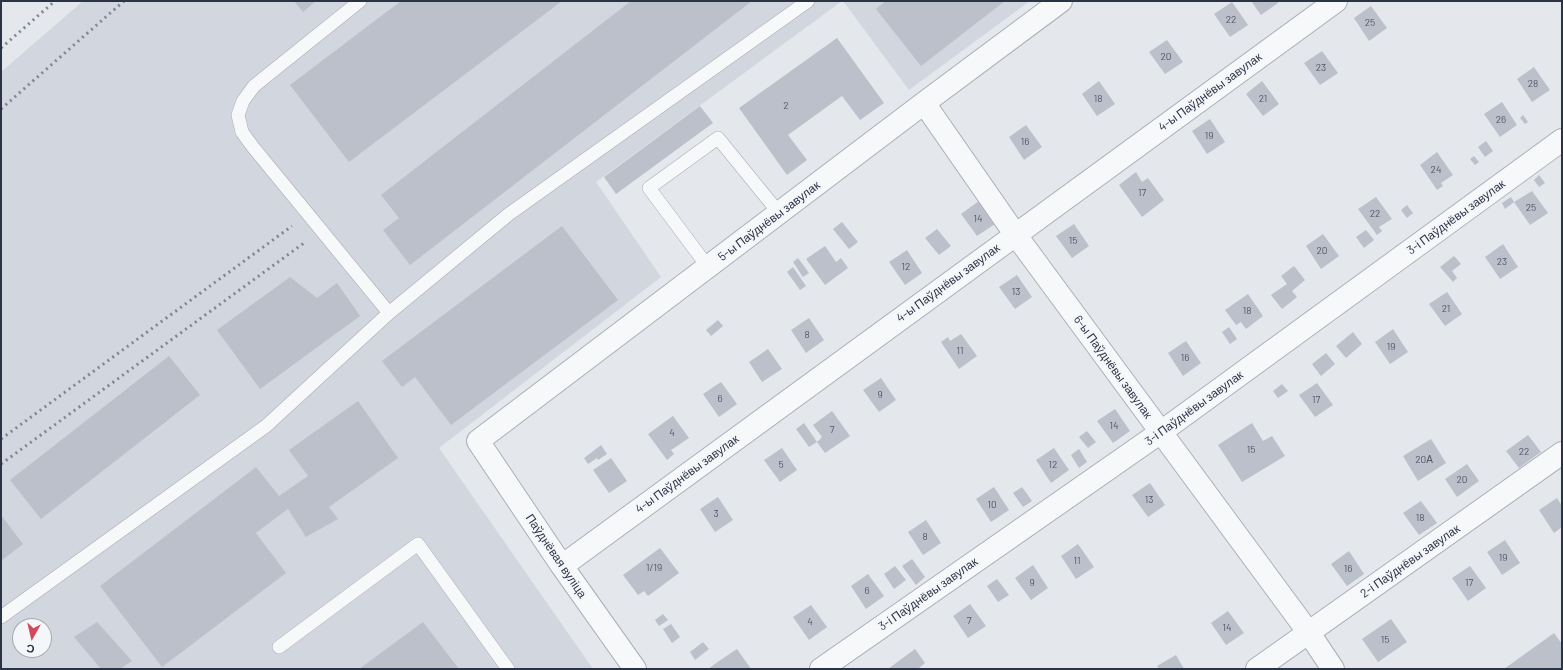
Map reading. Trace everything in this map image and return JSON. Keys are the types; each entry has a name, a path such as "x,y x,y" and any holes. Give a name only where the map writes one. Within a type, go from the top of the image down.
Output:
{"street":[{"name":"5-ы Паўднёвы завулак","path":"478,441 1061,1"},
{"name":"4-ы Паўднёвы завулак","path":"562,566 1336,1"},
{"name":"6-ы Паўднёвы завулак","path":"924,103 1015,234 1309,633 1333,669"},
{"name":"3-і Паўднёвы завулак","path":"821,669 1161,432 1562,140"},
{"name":"Паўднёвая вуліца","path":"478,441 562,566 635,669"},
{"name":"2-і Паўднёвы завулак","path":"1257,669 1562,453"}],"lane":[{"path":"360,1 254,86 243,101 238,115 242,132 253,147 389,313"},
{"path":"1,617 266,426 389,313 509,214 808,1"},
{"path":"708,267 649,188 718,138 779,213"},
{"path":"279,647 418,544 508,669"}],"shaded area":[{"path":"83,1 842,1 596,182 661,277 439,448 593,669 1,669 1,72","holes":["256,467 277,504 288,509 256,533 101,586"]},
{"path":"843,1 1030,1 909,90"}],"building":[{"path":"294,1 316,1 303,12"},
{"path":"401,1 562,1 349,162 290,85"},
{"path":"631,1 752,1 410,265 383,230 399,218 381,195"},
{"path":"886,1 1005,1 921,66 876,9"},
{"path":"1251,1 1277,1 1278,3 1261,15"},
{"path":"1232,2 1248,25 1230,37 1214,14"},
{"path":"1371,6 1387,28 1369,41 1354,18"},
{"path":"837,38 884,103 860,120 842,96 788,135 807,160 787,175 739,108"},
{"path":"1167,40 1183,62 1165,74 1149,52"},
{"path":"1322,51 1338,73 1320,85 1304,63"},
{"path":"1534,67 1550,90 1532,102 1517,79"},
{"path":"1099,81 1115,104 1097,116 1082,94"},
{"path":"1262,81 1279,104 1263,116 1246,94"},
{"path":"1502,102 1517,125 1500,137 1484,114"},
{"path":"700,106 713,123 616,194 604,177"},
{"path":"1523,115 1528,122 1525,124 1520,118"},
{"path":"1210,119 1225,142 1207,154 1192,131"},
{"path":"1026,125 1042,147 1024,160 1009,137"},
{"path":"1486,141 1493,151 1485,157 1478,147"},
{"path":"1437,152 1453,175 1441,183 1443,186 1437,190 1420,165"},
{"path":"1474,156 1479,162 1475,165 1470,159"},
{"path":"1136,172 1142,182 1148,178 1164,200 1142,217 1119,185"},
{"path":"1539,175 1545,183 1539,187 1534,180"},
{"path":"1532,191 1548,213 1530,225 1514,202"},
{"path":"1376,197 1392,219 1379,227 1382,231 1377,235 1358,209"},
{"path":"1511,197 1514,202 1505,209 1502,203"},
{"path":"979,201 995,224 977,236 961,214"},
{"path":"1407,205 1413,213 1407,218 1401,210"},
{"path":"842,222 858,242 849,249 833,229"},
{"path":"1074,224 1089,246 1072,258 1056,236"},
{"path":"562,226 618,300 451,425 415,377 402,387 382,361"},
{"path":"937,229 951,246 939,255 925,238"},
{"path":"1366,230 1374,240 1364,248 1356,237"},
{"path":"1323,234 1339,256 1321,269 1306,246"},
{"path":"1503,244 1518,267 1500,279 1485,257"},
{"path":"825,246 836,262 841,258 848,268 825,285 806,259"},
{"path":"907,250 922,273 905,285 889,262"},
{"path":"1454,256 1461,264 1452,271 1457,278 1453,282 1440,267"},
{"path":"798,258 809,273 803,277 793,262"},
{"path":"1294,266 1305,280 1292,291 1297,297 1282,309 1271,295 1287,284 1281,276"},
{"path":"793,267 806,286 800,290 787,272"},
{"path":"1017,275 1032,297 1015,309 999,287"},
{"path":"290,277 317,298 337,283 360,316 260,389 217,330"},
{"path":"1447,292 1462,314 1445,326 1429,304"},
{"path":"1248,294 1263,316 1246,329 1241,322 1236,325 1225,310"},
{"path":"809,318 824,340 806,353 791,330"},
{"path":"718,320 723,326 711,336 706,330"},
{"path":"1229,327 1237,339 1230,344 1222,332"},
{"path":"1393,329 1408,352 1390,364 1375,342"},
{"path":"1353,332 1362,344 1346,358 1336,346"},
{"path":"961,334 977,356 959,369 941,342 948,337 950,341"},
{"path":"1186,341 1201,363 1183,376 1168,353"},
{"path":"768,349 782,369 762,382 749,362"},
{"path":"1326,353 1335,364 1321,376 1312,364"},
{"path":"169,356 200,395 41,519 10,480"},
{"path":"881,378 896,400 879,412 863,390"},
{"path":"721,382 737,404 719,417 703,394"},
{"path":"1317,383 1333,405 1315,417 1299,395"},
{"path":"1282,384 1288,391 1278,398 1273,391"},
{"path":"358,401 398,458 329,507 338,519 306,537 288,509 256,533 286,573 162,667 100,586 256,467 279,496 308,476 289,450"},
{"path":"1115,409 1130,431 1113,443 1097,421"},
{"path":"832,411 850,436 825,453 817,442 822,437 813,425"},
{"path":"673,416 689,438 671,450 674,454 667,460 648,434"},
{"path":"804,423 817,442 809,447 796,429"},
{"path":"1252,423 1263,441 1272,436 1285,456 1242,482 1218,445"},
{"path":"1087,431 1096,442 1088,448 1079,437"},
{"path":"1528,435 1541,452 1519,468 1506,451"},
{"path":"1431,439 1446,463 1418,481 1403,456"},
{"path":"601,445 607,454 588,464 584,458"},
{"path":"782,448 797,470 780,482 764,460"},
{"path":"1054,448 1069,470 1051,483 1036,460"},
{"path":"1079,449 1087,462 1079,468 1071,455"},
{"path":"611,458 627,481 609,493 593,470"},
{"path":"1467,464 1479,481 1457,497 1445,479"},
{"path":"1150,483 1165,505 1148,517 1132,495"},
{"path":"994,487 1009,510 991,522 976,499"},
{"path":"1022,487 1032,501 1023,507 1013,493"},
{"path":"718,497 733,520 715,532 700,509"},
{"path":"1557,498 1562,506 1562,527 1554,533 1539,510"},
{"path":"1421,501 1437,523 1419,535 1403,513"},
{"path":"1,515 23,544 1,561"},
{"path":"926,520 941,543 923,555 908,532"},
{"path":"1505,540 1520,563 1502,575 1487,552"},
{"path":"1078,544 1094,567 1076,579 1061,556"},
{"path":"660,548 679,573 648,596 644,591 638,595 623,575"},
{"path":"1349,551 1364,574 1347,586 1331,564"},
{"path":"912,559 925,577 916,585 902,566"},
{"path":"1033,565 1048,588 1031,600 1015,578"},
{"path":"895,566 906,580 894,589 884,574"},
{"path":"1470,566 1486,588 1468,601 1452,578"},
{"path":"868,574 884,596 866,609 851,586"},
{"path":"997,579 1009,595 998,602 987,586"},
{"path":"970,604 986,626 968,638 953,616"},
{"path":"811,605 827,627 809,640 793,617"},
{"path":"1228,611 1244,633 1226,645 1211,623"},
{"path":"663,614 668,620 659,626 655,620"},
{"path":"1391,619 1407,642 1378,662 1362,639"},
{"path":"97,622 132,661 120,669 101,669 74,637"},
{"path":"423,622 459,669 359,669"},
{"path":"671,624 680,637 672,643 663,629"},
{"path":"1554,633 1562,644 1562,669 1504,669"},
{"path":"703,642 709,649 695,660 690,652"},
{"path":"737,649 751,669 708,669 719,661"},
{"path":"915,649 925,663 919,668 920,669 888,669"},
{"path":"1176,655 1184,669 1159,669 1157,666"}],"railway":[{"path":"1,48 55,1"},
{"path":"1,109 124,1"},
{"path":"1,439 292,226"},
{"path":"1,464 304,243"}]}
